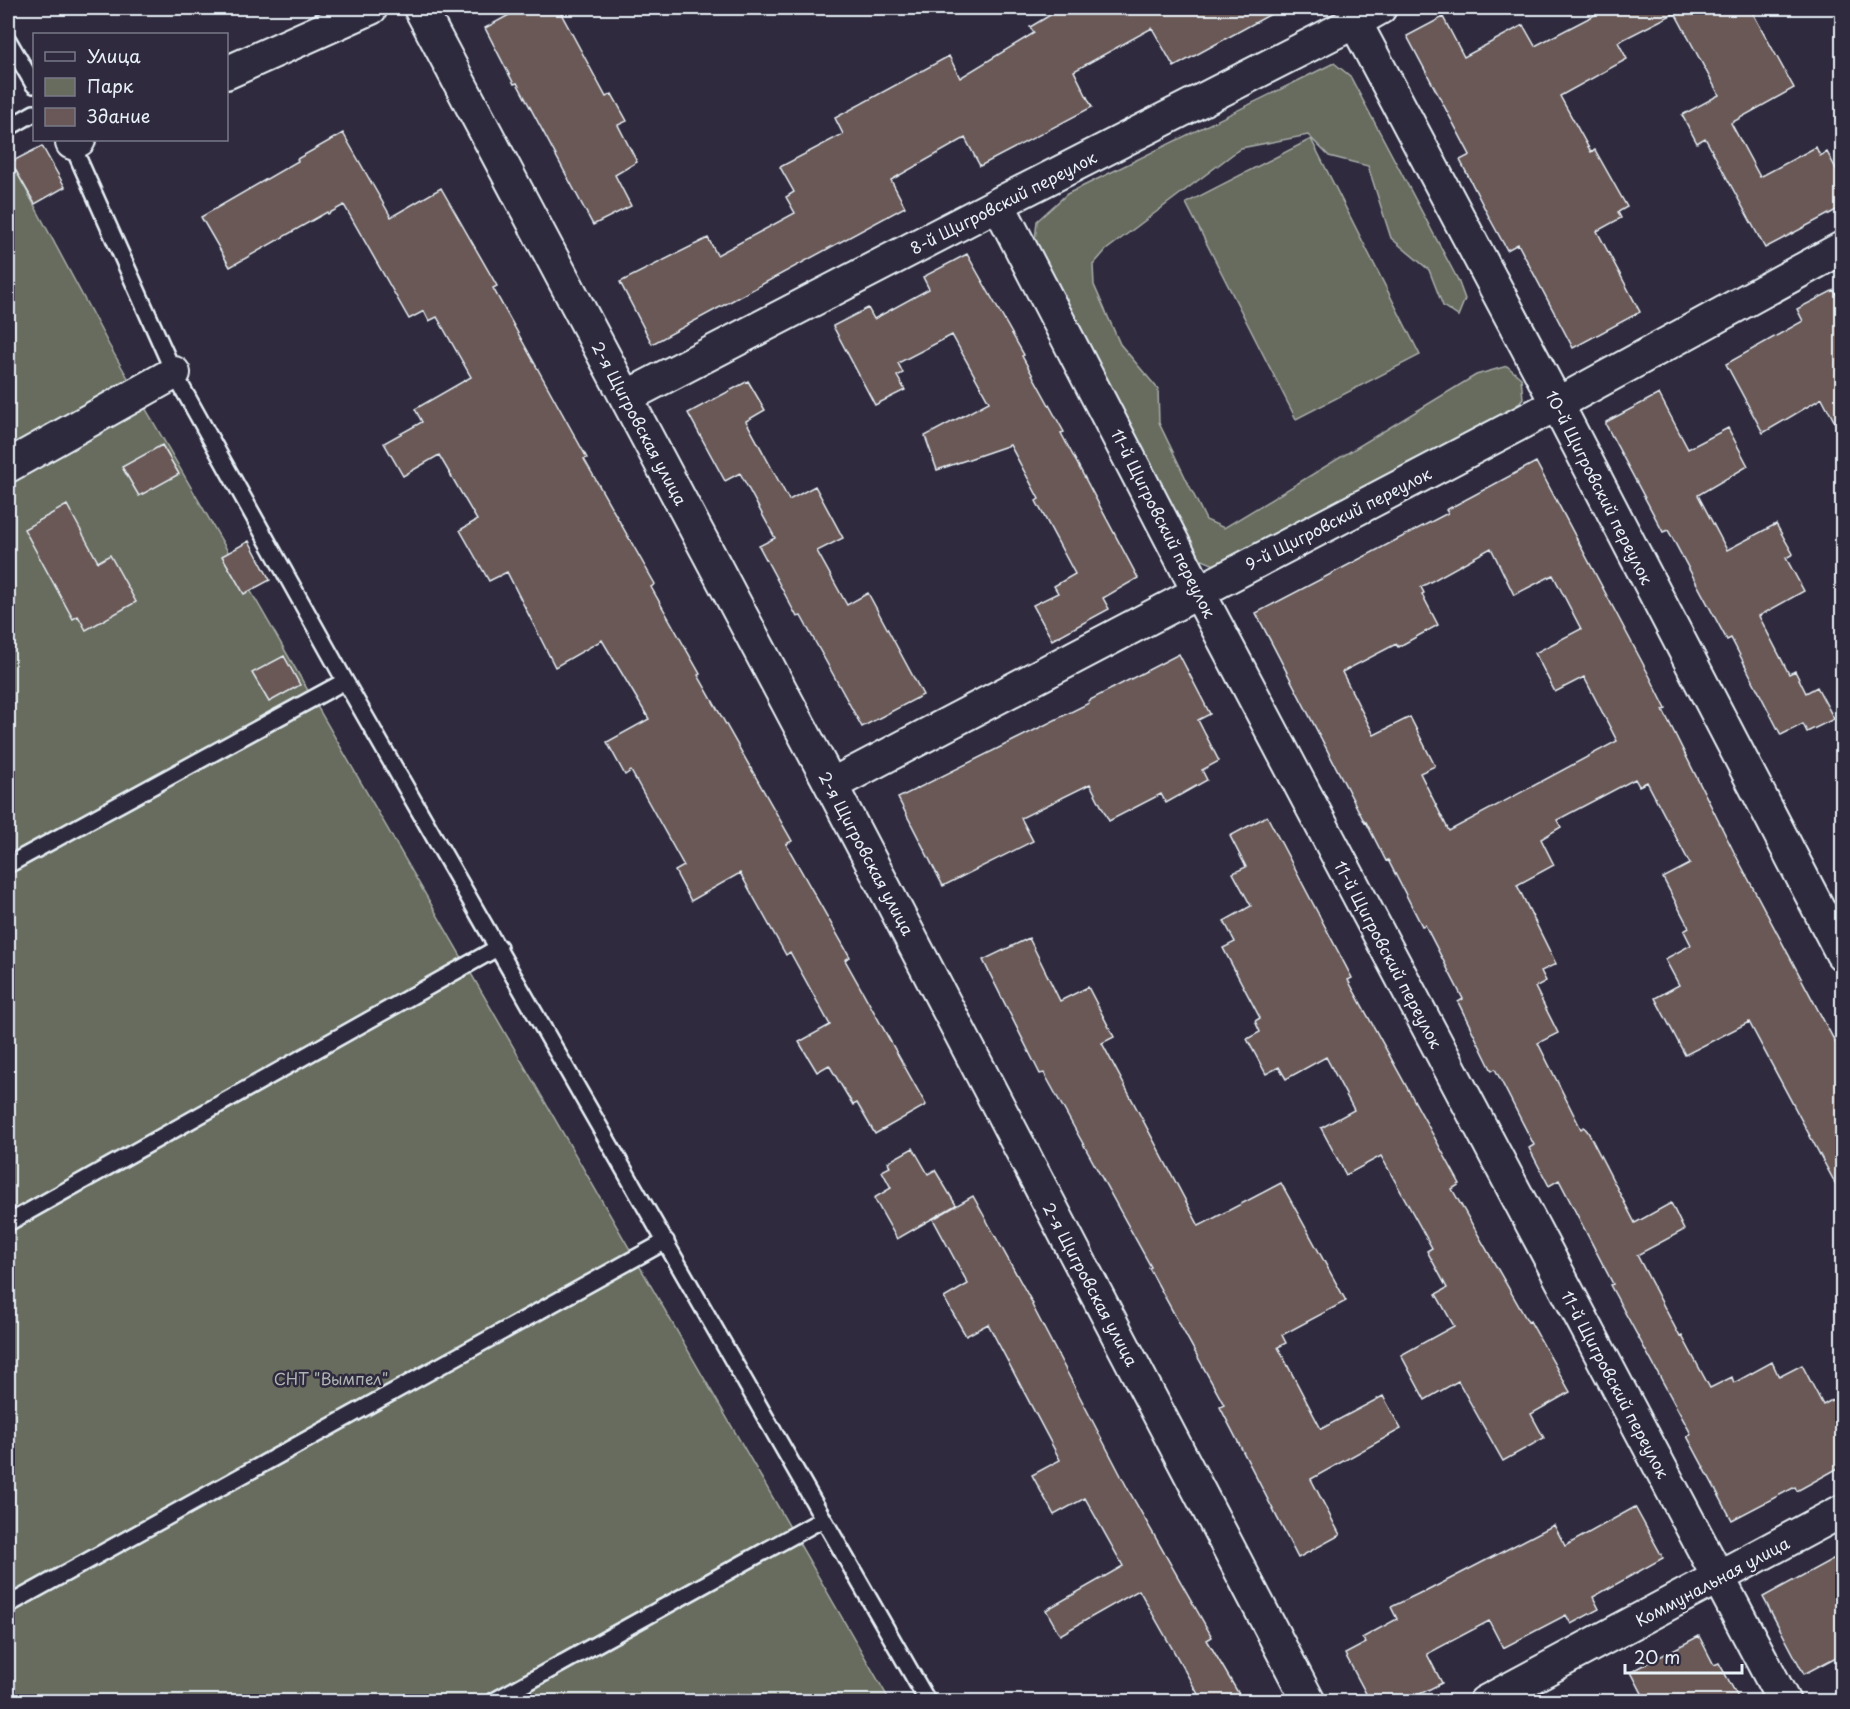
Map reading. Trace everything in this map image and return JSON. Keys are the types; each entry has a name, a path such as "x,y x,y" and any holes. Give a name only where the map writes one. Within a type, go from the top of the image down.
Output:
{"street":[{"path":"228,72 371,8"},
{"name":"2-я Щигровская улица","path":"420,8 831,785 1309,1701"},
{"name":"8-й Щигровский переулок","path":"626,397 1367,15"},
{"name":"10-й Щигровский переулок","path":"1367,15 1557,404 1842,954"},
{"name":"11-й Щигровский переулок","path":"998,204 1198,591 1784,1701"},
{"name":"9-й Щигровский переулок","path":"831,785 1557,404 1842,248"},
{"path":"8,466 174,373"},
{"name":"Коммунальная улица","path":"1485,1701 1842,1511"}],"lane":[{"path":"8,40 33,83"},
{"path":"8,128 33,114"},
{"path":"73,141 174,373 345,681 928,1701"},
{"path":"8,865 345,681"},
{"path":"8,1223 499,947"},
{"path":"8,1605 666,1241"},
{"path":"492,1701 823,1519"}],"green space":[{"path":"1334,63 1350,76 1458,280 1465,299 1458,316 1443,306 1429,270 1391,238 1368,166 1329,156 1308,135 1241,148 1106,250 1093,265 1094,285 1120,344 1158,389 1159,423 1206,520 1224,528 1476,375 1507,366 1521,378 1523,398 1511,413 1217,566 1190,555 1058,297 1035,240 1037,221 1067,194"},
{"path":"1311,139 1420,355 1296,419 1186,203"},
{"name":"СНТ \"Вымпел\"","path":"8,156 109,345 890,1701 8,1701"}],"building":[{"path":"522,8 558,8 606,97 612,94 627,121 618,125 637,162 615,175 631,206 593,225 485,28"},
{"path":"1062,8 1282,8 1174,67 1152,28 1074,71 1092,107 980,166 965,138 891,180 905,207 652,344 620,282 708,238 717,255 795,213 786,197 794,192 780,167 843,134 835,118 949,56 960,78 1034,33 1030,27"},
{"path":"1608,8 1750,8 1794,88 1731,123 1760,177 1816,147 1820,156 1827,152 1842,180 1842,207 1765,248 1705,138 1697,143 1682,115 1719,95 1675,13 1618,42 1627,59 1560,96 1591,152 1595,150 1627,207 1618,212 1621,218 1597,231 1640,312 1573,348 1518,244 1507,250 1490,219 1460,160 1470,155 1407,36 1443,17 1464,57 1523,25 1535,46"},
{"path":"343,133 391,217 441,188 497,286 493,288 587,458 584,459 655,584 651,587 700,674 698,675 792,841 786,844 850,957 845,960 926,1105 875,1134 857,1103 853,1105 829,1065 817,1072 799,1042 830,1025 790,952 786,955 740,873 691,901 675,871 684,866 631,771 625,775 607,742 649,719 602,640 555,667 507,572 489,581 460,530 477,520 439,455 403,476 384,443 422,422 415,409 471,377 437,317 429,321 424,311 409,319 344,205 328,214 327,212 230,267 201,217"},
{"path":"42,146 65,187 35,204 11,162"},
{"path":"967,254 1024,355 1022,356 1064,432 1061,433 1138,578 1103,598 1109,609 1052,640 1033,605 1058,593 1054,586 1075,574 1036,501 1039,499 1010,445 937,470 925,436 989,402 952,335 898,363 903,373 897,376 905,390 875,405 833,326 868,308 874,319 929,289 923,277"},
{"path":"1834,290 1842,307 1842,436 1822,398 1763,433 1726,364 1803,321 1797,309"},
{"path":"748,381 765,410 746,421 789,500 815,486 843,538 817,551 847,605 868,593 923,695 862,727 801,616 797,617 759,546 775,538 740,473 725,481 688,413"},
{"path":"1659,394 1688,449 1728,428 1748,466 1698,495 1727,550 1776,524 1793,554 1786,558 1804,591 1759,616 1789,674 1795,671 1806,693 1817,687 1834,719 1807,732 1803,724 1781,735 1731,638 1727,640 1668,530 1663,532 1606,425 1606,422"},
{"path":"162,445 179,474 139,496 122,467"},
{"path":"1536,462 1650,677 1666,709 1663,710 1734,852 1842,1055 1842,1196 1749,1022 1685,1055 1655,998 1679,985 1665,959 1691,945 1684,931 1689,928 1663,878 1690,864 1647,782 1639,786 1635,779 1557,820 1561,827 1541,839 1554,865 1517,885 1556,964 1541,971 1546,981 1535,987 1558,1033 1538,1043 1581,1129 1584,1127 1588,1132 1635,1223 1671,1203 1684,1230 1637,1255 1680,1337 1682,1336 1710,1388 1732,1377 1734,1383 1772,1362 1779,1377 1802,1365 1823,1405 1842,1394 1842,1466 1797,1491 1795,1487 1732,1520 1687,1436 1691,1434 1610,1285 1613,1284 1559,1180 1549,1186 1529,1148 1534,1145 1495,1069 1492,1071 1458,1002 1463,999 1425,925 1422,926 1388,860 1386,861 1365,823 1256,613 1448,513 1446,510","holes":["1491,548 1514,595 1553,575 1581,629 1535,653 1555,692 1584,677 1617,741 1449,831 1420,773 1435,766 1410,717 1374,735 1342,672 1396,644 1398,647 1438,625 1422,594 1424,593 1421,587"]},
{"path":"67,505 98,562 110,555 136,602 86,630 78,616 73,619 24,529"},
{"path":"249,541 270,580 244,594 222,556"},
{"path":"1179,654 1210,714 1198,720 1219,761 1202,770 1207,780 1166,803 1161,794 1109,821 1090,784 1021,818 1033,841 943,886 898,798 1089,703 1088,701"},
{"path":"284,656 300,685 269,702 252,673"},
{"path":"1267,816 1352,978 1348,980 1460,1184 1452,1189 1570,1392 1531,1414 1544,1438 1503,1461 1458,1381 1425,1400 1401,1355 1454,1326 1436,1294 1447,1288 1427,1251 1432,1248 1381,1156 1346,1175 1321,1128 1354,1110 1326,1057 1286,1079 1279,1067 1266,1074 1247,1039 1260,1032 1255,1021 1260,1018 1223,948 1235,942 1224,921 1251,906 1233,873 1246,867 1230,836"},
{"path":"1029,938 1060,1001 1088,987 1114,1037 1102,1043 1199,1226 1281,1183 1346,1301 1282,1335 1286,1343 1278,1347 1321,1429 1383,1396 1401,1429 1311,1479 1340,1535 1298,1558 1220,1407 1224,1405 1044,1073 1040,1074 983,960"},
{"path":"913,1148 928,1174 935,1170 956,1205 897,1239 874,1198 891,1188 882,1171 890,1167 888,1162"},
{"path":"973,1196 1033,1304 1129,1491 1212,1637 1207,1640 1243,1701 1202,1701 1139,1590 1060,1635 1046,1610 1123,1566 1085,1498 1054,1515 1032,1475 1060,1460 988,1324 966,1336 944,1298 968,1284 933,1219"},
{"path":"1635,1507 1663,1558 1593,1597 1599,1609 1571,1624 1566,1615 1503,1648 1489,1621 1427,1654 1442,1683 1406,1701 1370,1701 1345,1654 1366,1643 1362,1638 1397,1619 1391,1607 1423,1593 1554,1525 1565,1546"},
{"path":"1842,1554 1842,1654 1804,1674 1763,1597"},
{"path":"1699,1636 1714,1665 1719,1663 1740,1701 1646,1701 1631,1672"}]}
